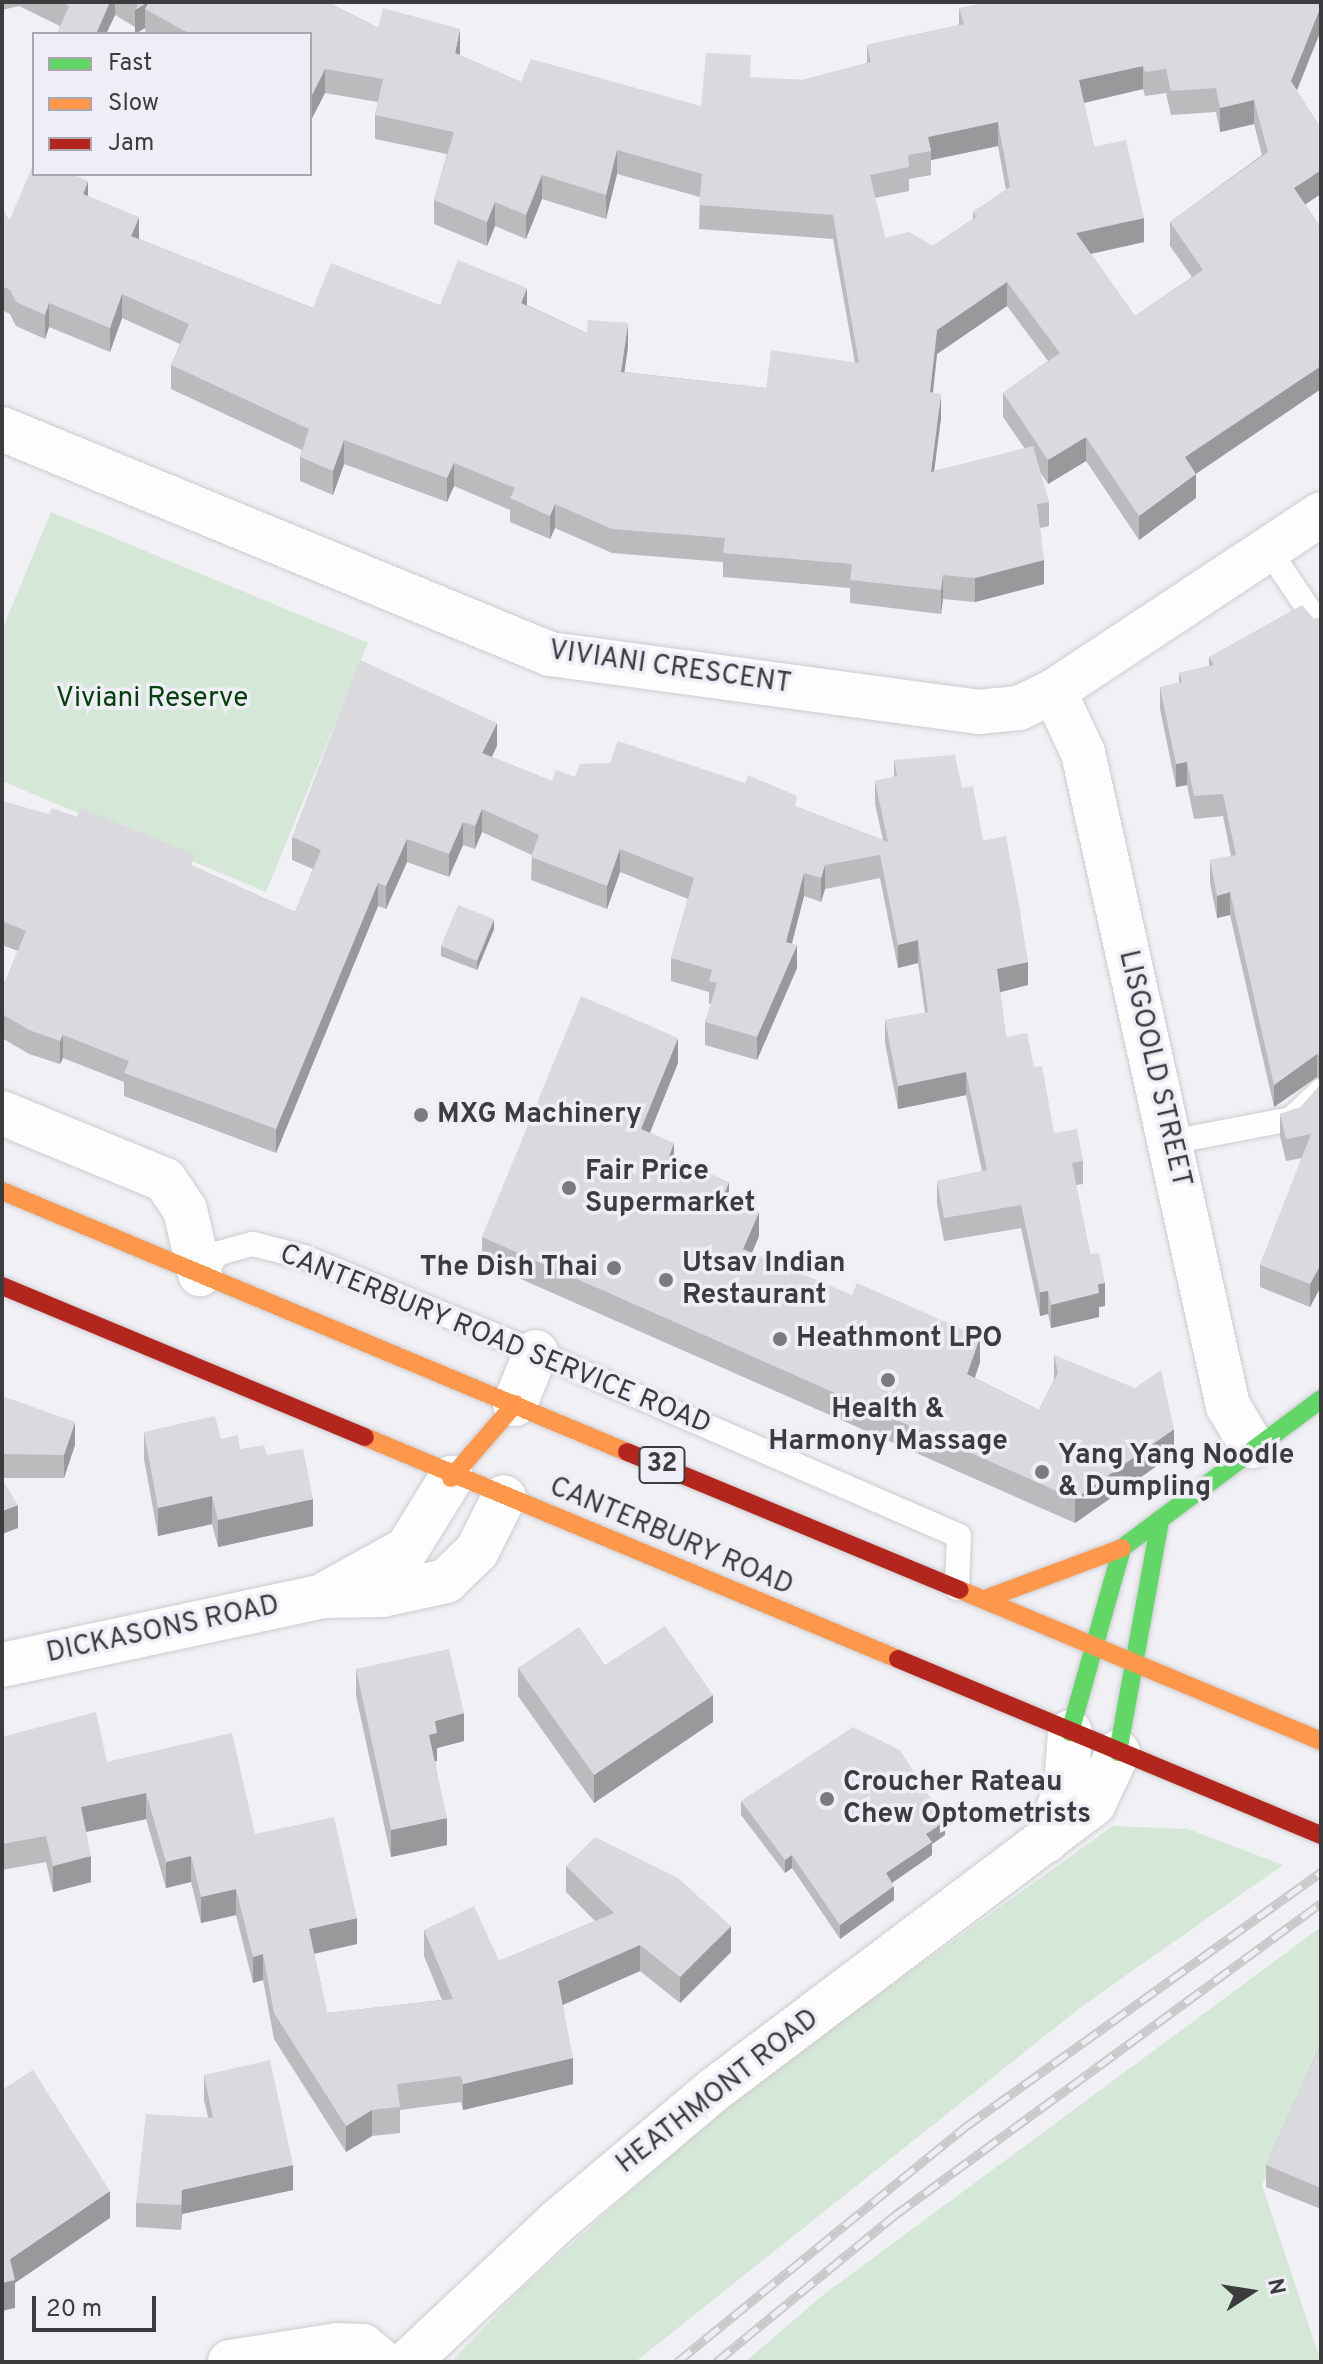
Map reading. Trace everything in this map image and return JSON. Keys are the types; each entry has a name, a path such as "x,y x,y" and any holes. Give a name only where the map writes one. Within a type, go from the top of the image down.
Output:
{"main road":[{"name":"32","path":"2,1191 1321,1741"},
{"name":"CANTERBURY ROAD","path":"2,1286 451,1478 507,1471 1070,1732 1321,1835"},
{"path":"985,1599 1122,1548 1252,1446 1321,1399"},
{"path":"507,1471 515,1404"},
{"path":"451,1478 515,1404"},
{"path":"1118,1752 1139,1663 1160,1520"},
{"path":"1070,1732 1122,1548"}],"street":[{"name":"VIVIANI CRESCENT","path":"2,429 550,654 978,712 1019,708 1054,691 1321,514"},
{"name":"LISGOOLD STREET","path":"1054,691 1083,753 1228,1406 1252,1446"},
{"path":"2,1113 165,1180 185,1210 200,1274"},
{"path":"515,1404 536,1352"},
{"path":"407,1549 446,1581 477,1551 507,1471"},
{"name":"DICKASONS ROAD","path":"324,1596 407,1549 451,1478"},
{"name":"DICKASONS ROAD","path":"2,1665 324,1596 382,1595 446,1581"},
{"path":"1045,1843 1066,1788 1070,1732"},
{"name":"HEATHMONT ROAD","path":"408,2362 557,2222 715,2089 1045,1843 1094,1803 1118,1752"},
{"path":"230,2362 337,2345 363,2346 382,2362"}],"lane":[{"path":"1268,549 1321,628"},
{"path":"1171,1142 1291,1119 1321,1091"},
{"name":"CANTERBURY ROAD SERVICE ROAD","path":"200,1274 219,1253 253,1244 304,1257 536,1352 959,1536 957,1588"}],"green space":[{"name":"Viviani Reserve","path":"51,512 368,643 266,892 2,781 2,630"},
{"path":"1113,1826 1188,1829 1283,1865 1081,2007 635,2362 451,2362 521,2289 736,2097"},
{"path":"1321,1927 1321,2052 1262,2185 1321,2362 745,2362 823,2295"}],"building":[{"path":"61,2 110,2 97,32 58,32 69,6"},
{"path":"133,2 148,2 135,10 138,5"},
{"path":"149,2 328,2 378,28 383,8 460,29 455,53 521,82 531,59 701,106 706,53 751,55 750,77 803,80 871,62 867,45 964,24 959,8 989,2 1321,2 1291,81 1321,128 1321,170 1294,188 1321,228 1321,366 1185,457 1196,474 1139,516 1086,437 1048,460 1003,393 1060,353 1007,282 937,330 930,392 941,394 931,472 1033,446 1049,502 1037,504 1044,560 975,578 943,575 941,590 850,580 852,564 723,553 725,538 612,529 555,504 550,516 510,498 515,488 454,463 447,478 344,440 333,471 300,457 309,429 171,365 189,324 122,294 110,328 49,303 45,315 16,302 10,290 2,286 2,208 9,221 32,168 32,176 77,176 88,181 83,194 139,217 131,236 313,308 331,263 440,305 458,260 527,288 521,303 587,333 588,320 628,323 621,372 766,388 771,350 859,363 833,215 699,205 702,174 617,150 606,195 542,175 526,215 495,202 487,222 434,200 454,132 375,115 383,79 325,69 312,95 312,32 186,32 145,9","holes":["1143,66 1145,72 1166,69 1171,91 1216,88 1220,108 1254,100 1268,152 1170,222 1203,270 1135,316 1076,233 1144,218 1126,140 1094,147 1079,80","998,122 1010,187 973,212 976,217 933,246 909,232 885,238 870,175 909,167 908,155 931,151 928,137"]},
{"path":"1302,605 1314,619 1321,618 1321,1057 1317,1054 1274,1085 1230,892 1217,896 1210,860 1236,855 1223,794 1194,796 1187,762 1176,764 1160,687 1182,682 1179,673 1214,665 1209,657"},
{"path":"360,660 497,723 482,753 552,781 556,770 575,777 580,764 610,763 618,741 745,783 748,775 797,796 795,806 888,842 875,781 897,776 894,760 955,755 962,788 973,786 983,841 1006,836 1028,962 997,969 1006,1037 1027,1033 1034,1067 1042,1066 1054,1133 1077,1129 1083,1161 1072,1163 1090,1254 1099,1253 1105,1283 1098,1284 1099,1293 1051,1305 1048,1291 1040,1292 1021,1205 944,1218 937,1181 987,1170 966,1072 898,1086 885,1020 928,1012 918,940 898,945 880,855 825,865 821,878 804,873 786,942 797,945 757,1037 705,1022 717,983 709,981 712,970 671,958 694,878 620,849 607,886 531,857 539,835 482,809 475,826 463,822 449,854 407,839 386,886 378,883 276,1129 124,1073 129,1061 63,1035 60,1041 29,1030 2,1014 2,989 26,931 2,921 2,801 49,814 52,808 77,817 81,808 195,855 191,865 295,912 321,850 292,837"},
{"path":"458,905 494,919 477,961 441,946"},
{"path":"581,996 678,1038 641,1129 674,1143 669,1156 729,1182 723,1197 759,1212 743,1249 852,1295 857,1283 980,1337 967,1374 1039,1410 1058,1373 1054,1355 1135,1388 1161,1370 1174,1429 1075,1499 482,1237"},
{"path":"1321,1084 1321,1266 1310,1284 1260,1265 1311,1134 1286,1139 1280,1114 1301,1107"},
{"path":"2,1396 75,1422 64,1455 2,1454"},
{"path":"215,1416 221,1439 238,1435 240,1449 264,1445 267,1455 303,1449 313,1499 218,1520 212,1496 158,1508 144,1432"},
{"path":"2,1479 18,1505 2,1511"},
{"path":"665,1626 713,1695 594,1775 518,1668 579,1627 605,1665"},
{"path":"449,1649 464,1713 435,1721 437,1733 429,1735 447,1818 391,1830 356,1669"},
{"path":"96,1712 107,1762 232,1733 255,1834 334,1817 357,1918 309,1929 327,2013 453,1999 424,1930 474,1906 499,1961 614,1913 566,1866 595,1837 678,1878 731,1926 680,1977 640,1945 558,1981 573,2058 463,2084 461,2076 397,2084 400,2107 372,2110 346,2126 274,2013 263,1954 253,1957 236,1889 201,1897 191,1856 166,1862 146,1793 81,1807 91,1856 53,1866 46,1836 2,1844 2,1737"},
{"path":"853,1727 900,1750 945,1821 926,1834 932,1842 886,1873 894,1886 840,1925 792,1855 785,1860 741,1801"},
{"path":"1321,2043 1321,2188 1266,2165"},
{"path":"270,2060 293,2165 182,2190 181,2205 136,2203 146,2114 213,2118 204,2075"},
{"path":"33,2070 110,2191 10,2259 15,2280 2,2283 2,2090"}],"railway":[{"path":"677,2362 965,2127 1321,1872"},
{"path":"716,2362 895,2215 1321,1903"}],"traffic: fast":[{"path":"1070,1732 1122,1548 1321,1399"},
{"path":"1118,1752 1160,1520"}],"traffic: slow":[{"path":"2,1191 627,1452"},
{"path":"451,1478 515,1404"},
{"path":"365,1437 898,1659"},
{"path":"985,1599 1122,1548"},
{"path":"960,1590 1321,1741"}],"traffic: jam":[{"path":"2,1286 365,1437"},
{"path":"627,1452 960,1590"},
{"path":"898,1659 1321,1835"}],"place":[{"name":"MXG Machinery","path":"421,1115"},
{"name":"Fair Price Supermarket","path":"569,1188"},
{"name":"The Dish Thai","path":"614,1268"},
{"name":"Utsav Indian Restaurant","path":"666,1280"},
{"name":"Heathmont LPO","path":"780,1339"},
{"name":"Health & Harmony Massage","path":"888,1380"},
{"name":"Yang Yang Noodle & Dumpling","path":"1042,1472"},
{"name":"Croucher Rateau Chew Optometrists","path":"827,1799"}]}
